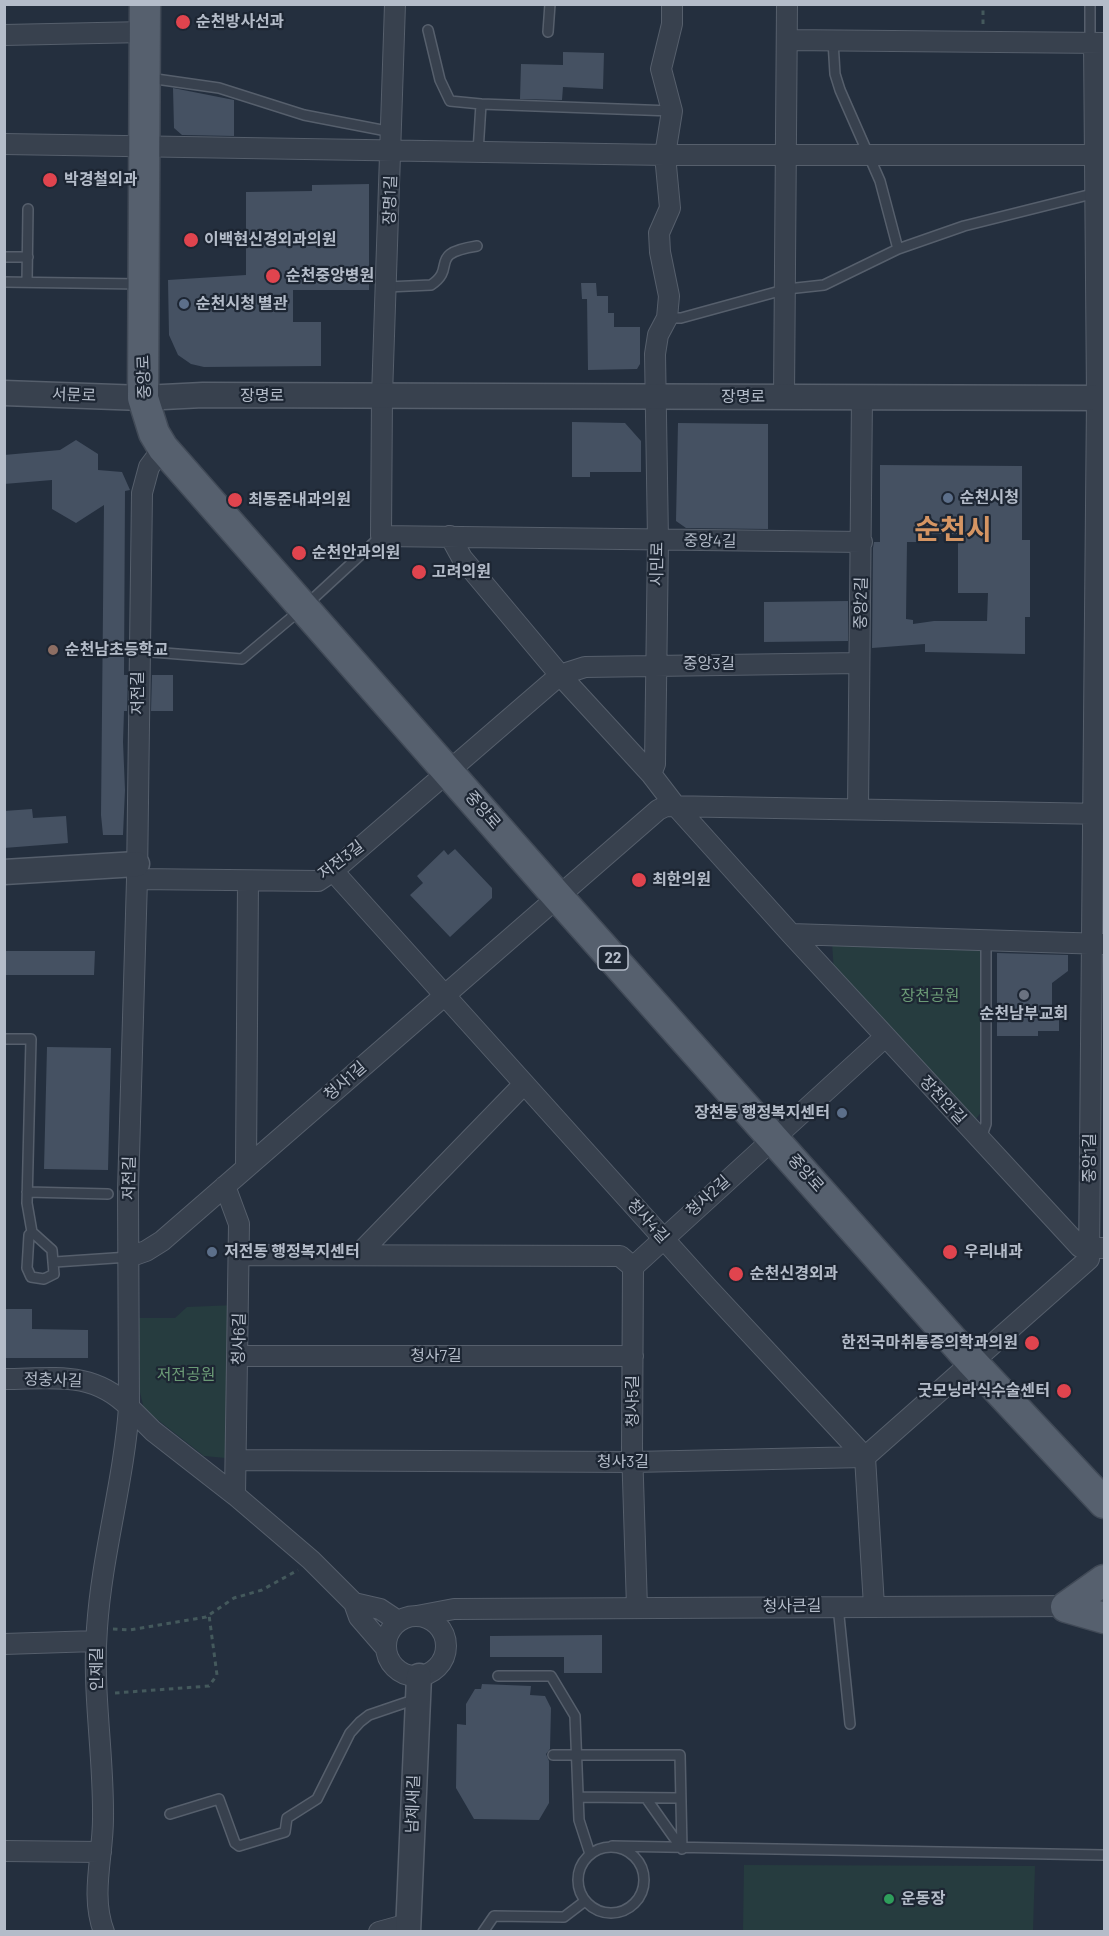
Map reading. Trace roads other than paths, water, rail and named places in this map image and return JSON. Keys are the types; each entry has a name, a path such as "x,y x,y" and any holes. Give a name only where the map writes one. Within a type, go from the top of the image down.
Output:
{"main road":[{"name":"중앙로","path":"145,18 143,398 154,433 163,448 558,897 972,1362 1099,1497"},
{"path":"1099,1497 1104,1520"},
{"path":"1066,1607 1102,1584 1104,1580"},
{"path":"1066,1607 1104,1618"}],"street":[{"name":"장명1길","path":"382,396 395,4"},
{"name":"시민로","path":"651,774 655,764 658,540 655,354 658,335 667,318 669,296 660,252 659,232 670,208 665,155 672,111 661,69 672,24 672,4"},
{"path":"784,396 787,289 788,4"},
{"path":"4,35 145,18"},
{"path":"787,40 1096,43"},
{"name":"중앙1길","path":"1096,43 1100,155 1096,193 1100,275 1101,398 1097,1248"},
{"path":"4,144 145,146 392,141 478,152 665,155 1100,155"},
{"name":"서문로","path":"4,393 143,398"},
{"name":"장명로","path":"143,398 203,395 1101,398"},
{"path":"381,536 382,396"},
{"name":"중앙2길","path":"858,809 862,396"},
{"name":"저전길","path":"129,1407 129,1257 142,493 149,467 163,448"},
{"name":"중앙4길","path":"381,536 862,542"},
{"path":"450,536 462,558 560,675 651,774 674,804"},
{"name":"중앙3길","path":"448,770 560,675 585,667 656,664 859,663"},
{"name":"저전3길","path":"4,872 137,872 248,881 318,880 333,871 448,770"},
{"path":"558,897 658,810 674,804 722,808 1098,814"},
{"name":"장천안길","path":"674,804 885,1037 1080,1247 1097,1248"},
{"name":"청사4길","path":"333,871 662,1237 866,1457"},
{"path":"246,1167 248,881"},
{"name":"청사1길","path":"129,1257 162,1241 558,897"},
{"path":"791,934 1098,944"},
{"name":"청사2길","path":"633,1267 662,1237 885,1037"},
{"path":"358,1256 524,1084"},
{"name":"청사6길","path":"225,1186 239,1224 236,1495"},
{"path":"874,1606 866,1457 1089,1259 1097,1248"},
{"path":"240,1255 620,1256 633,1267"},
{"name":"청사5길","path":"633,1267 633,1462 638,1608"},
{"name":"청사7길","path":"238,1356 633,1356"},
{"name":"정충사길","path":"4,1378 93,1382 116,1394 129,1407"},
{"path":"129,1407 153,1431 236,1495 311,1560 354,1603 359,1617 385,1647 392,1665 418,1687 442,1659 445,1640 458,1626 479,1610"},
{"name":"인제길","path":"104,1932 96,1891 103,1819 97,1694 97,1635 105,1565 126,1442 129,1407"},
{"name":"청사3길","path":"236,1460 633,1462 866,1457"},
{"path":"354,1603 435,1623 445,1640"},
{"name":"청사큰길","path":"408,1618 454,1609 1104,1605"},
{"path":"385,1647 391,1628 408,1618"},
{"path":"4,1644 97,1635"},
{"name":"남제새길","path":"408,1928 418,1687"},
{"path":"4,1851 101,1852"},
{"path":"379,1932 408,1928"}],"lane":[{"path":"548,32 550,4"},
{"path":"1090,4 1096,43"},
{"path":"428,30 440,80 450,100 481,104 672,111"},
{"path":"834,41 835,68 840,90 885,194 898,249"},
{"path":"145,78 219,88 392,141"},
{"path":"478,152 481,104"},
{"path":"667,318 681,318 787,289 824,285 898,249 964,226 1096,193"},
{"path":"27,282 28,209"},
{"path":"387,287 431,285 441,276 445,258 449,253 477,246"},
{"path":"4,257 27,257"},
{"path":"4,282 144,284"},
{"path":"304,607 381,536"},
{"name":"저전길","path":"139,651 242,659 304,607"},
{"path":"980,1140 986,1124 986,940"},
{"path":"4,1039 31,1039 27,1217 32,1232 37,1234 52,1251 55,1262 54,1274 44,1279 32,1276 27,1268 29,1235 32,1232"},
{"path":"27,1192 108,1194"},
{"path":"55,1262 129,1257"},
{"path":"838,1606 850,1724"},
{"path":"498,1676 551,1676 575,1716 579,1820 590,1854"},
{"path":"170,1814 219,1799 235,1844 239,1846 285,1832 287,1818 317,1799 350,1733 360,1722 418,1687"},
{"path":"553,1755 680,1755 682,1849"},
{"path":"578,1797 680,1798"},
{"path":"646,1798 682,1849"},
{"path":"612,1846 630,1852 637,1859 645,1876 641,1894 636,1902 620,1912 601,1911 585,1901 578,1885 578,1876 584,1860 590,1854 612,1846 1104,1855"},
{"path":"483,1932 494,1916 564,1917 585,1901"}],"place":[{"name":"순천방사선과","path":"183,22"},
{"name":"박경철외과","path":"50,180"},
{"name":"이백현신경외과의원","path":"191,240"},
{"name":"순천중앙병원","path":"273,276"},
{"name":"순천시청 별관","path":"184,304"},
{"name":"순천시청","path":"948,498"},
{"name":"최동준내과의원","path":"235,500"},
{"name":"순천안과의원","path":"299,553"},
{"name":"고려의원","path":"419,572"},
{"name":"순천남초등학교","path":"53,650"},
{"name":"최한의원","path":"639,880"},
{"name":"순천남부교회","path":"1024,995"},
{"name":"장천동 행정복지센터","path":"842,1113"},
{"name":"저전동 행정복지센터","path":"212,1252"},
{"name":"우리내과","path":"950,1252"},
{"name":"순천신경외과","path":"736,1274"},
{"name":"한전국마취통증의학과의원","path":"1032,1343"},
{"name":"굿모닝라식수술센터","path":"1064,1391"},
{"name":"운동장","path":"889,1899"}],"district":[{"name":"순천시","path":"953,530"}],"park label":[{"name":"장천공원","path":"930,996"},
{"name":"저전공원","path":"186,1375"}]}
